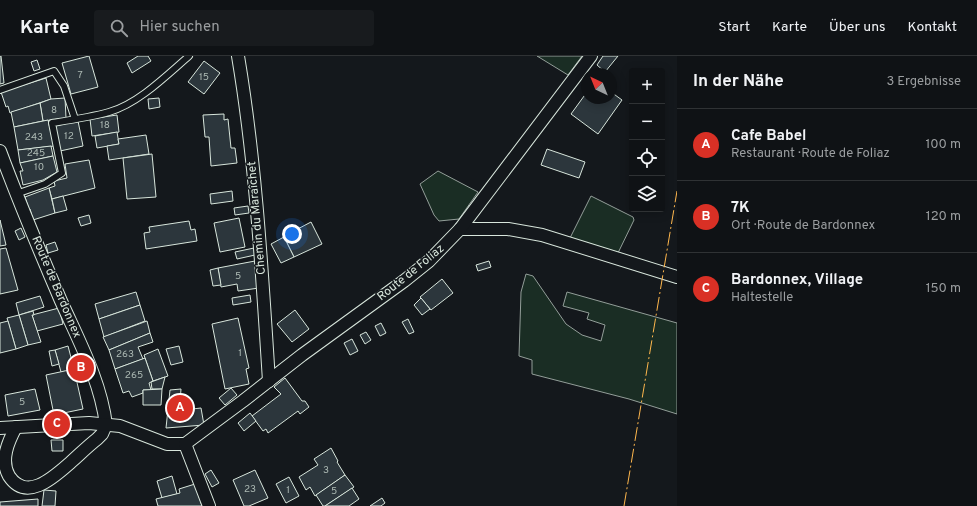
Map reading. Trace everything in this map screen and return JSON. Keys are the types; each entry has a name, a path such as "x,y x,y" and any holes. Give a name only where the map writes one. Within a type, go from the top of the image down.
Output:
{"street":[{"name":"Chemin du Maraîchet","path":"238,56 244,92 255,197 269,381"},
{"name":"Route de Foliaz","path":"185,444 197,437 302,355 404,281 429,261 460,230 591,56"},
{"name":"Route de Bardonnex","path":"0,151 16,194 90,367 104,412 106,425"},
{"path":"460,230 508,229 542,235 677,277"},
{"path":"0,428 89,423 131,429 167,444 185,444 209,506"},
{"path":"16,427 7,444 3,458 4,465 10,478 22,486 30,487 47,482 56,475 97,439 102,434 106,425"}],"lane":[{"path":"16,194 45,184 62,173 52,123 110,112 128,104 161,81 189,56"},
{"path":"0,90 54,71 64,86 75,119"}],"green space":[{"path":"537,56 582,56 568,75"},
{"path":"438,171 478,192 459,219 439,221 434,215 420,184"},
{"path":"591,196 633,217 634,220 617,255 569,240"},
{"path":"526,274 533,276 566,324 582,335 601,341 605,325 587,319 589,313 563,306 567,292 677,323 677,414 629,399 532,374 532,360 519,356 521,292"}],"building":[{"path":"0,56 4,83 0,84"},
{"path":"89,56 98,87 71,94 62,63"},
{"path":"138,56 148,56 151,61 132,73 127,63"},
{"path":"603,56 618,56 608,68 600,68 597,65"},
{"path":"37,60 40,69 34,71 31,62"},
{"path":"204,61 220,73 204,94 188,82"},
{"path":"46,78 51,99 10,113 8,106 6,107 1,92"},
{"path":"617,96 622,100 598,134 571,114 581,100 581,104 617,104"},
{"path":"65,98 66,118 43,121 40,103 51,99"},
{"path":"159,98 160,107 149,109 148,99"},
{"path":"40,103 43,121 14,127 11,112"},
{"path":"224,114 224,120 228,119 231,148 235,148 237,163 211,166 209,137 205,137 203,115"},
{"path":"117,115 119,132 92,136 90,119"},
{"path":"48,120 54,146 18,150 14,127"},
{"path":"78,121 83,146 60,151 55,126"},
{"path":"117,132 119,144 97,148 95,136"},
{"path":"146,135 149,154 109,160 107,146 119,144 118,139"},
{"path":"51,146 53,156 20,163 18,150"},
{"path":"547,149 585,162 579,178 541,165"},
{"path":"152,154 156,197 127,199 123,158"},
{"path":"53,156 57,172 43,180 23,185 20,171 23,171 20,163"},
{"path":"89,160 95,188 52,199 49,188 55,186 54,181 67,178 65,164"},
{"path":"49,188 55,213 33,220 25,197"},
{"path":"232,191 233,201 211,204 210,194"},
{"path":"63,196 67,210 55,213 52,199"},
{"path":"248,206 249,213 235,215 234,208"},
{"path":"89,215 91,223 81,226 78,218"},
{"path":"239,218 245,247 220,252 214,223"},
{"path":"0,220 6,245 0,246"},
{"path":"189,221 191,230 195,229 197,241 146,249 144,233 150,232 149,227"},
{"path":"311,222 322,244 294,257 284,237"},
{"path":"21,228 25,237 19,240 15,231"},
{"path":"284,237 294,257 281,263 271,244"},
{"path":"55,242 58,250 48,253 46,245"},
{"path":"6,248 18,290 0,294 0,249"},
{"path":"254,248 255,255 237,259 235,252"},
{"path":"255,261 259,288 238,291 237,284 221,287 218,268"},
{"path":"489,261 491,267 478,271 476,265"},
{"path":"218,268 221,285 213,286 210,270"},
{"path":"442,279 453,293 431,310 420,297"},
{"path":"136,292 140,305 99,319 95,304"},
{"path":"250,295 251,302 233,305 232,298"},
{"path":"40,296 44,307 19,315 16,303"},
{"path":"421,298 430,309 422,315 414,305"},
{"path":"140,305 145,321 104,337 99,319"},
{"path":"59,308 63,324 37,331 32,315"},
{"path":"295,310 309,329 292,342 277,324"},
{"path":"33,311 34,315 32,315 41,342 28,345 19,315"},
{"path":"19,315 28,345 16,349 7,318"},
{"path":"238,318 249,368 246,369 249,384 225,389 212,324"},
{"path":"408,319 414,332 409,334 402,322"},
{"path":"8,321 16,349 0,353 0,323"},
{"path":"147,321 150,333 109,350 103,337"},
{"path":"381,323 386,333 380,336 375,326"},
{"path":"366,332 371,340 365,344 360,335"},
{"path":"150,333 153,342 138,347 143,359 115,369 109,350"},
{"path":"352,339 358,351 350,355 344,343"},
{"path":"68,346 74,369 61,372 55,350"},
{"path":"179,346 183,362 171,365 166,349"},
{"path":"158,349 168,376 153,381 144,355"},
{"path":"55,350 59,364 52,366 49,351"},
{"path":"145,358 153,381 149,383 151,390 143,390 143,393 132,397 129,391 123,393 115,369"},
{"path":"74,369 83,409 54,415 46,375"},
{"path":"165,377 162,389 152,389 151,382"},
{"path":"285,378 302,401 305,401 309,407 300,414 298,411 268,433 266,429 263,431 252,416 281,394 274,387"},
{"path":"231,388 237,395 225,405 219,398"},
{"path":"35,389 40,410 8,416 5,395"},
{"path":"162,389 161,405 143,405 143,390"},
{"path":"181,389 180,402 191,402 192,409 201,408 204,425 166,428 170,390"},
{"path":"250,413 256,421 244,431 238,423"},
{"path":"51,440 63,440 63,451 52,451"},
{"path":"331,448 345,475 315,496 310,487 306,490 299,477 318,465 314,459"},
{"path":"211,470 219,483 212,487 205,474"},
{"path":"255,470 268,498 249,506 244,506 233,480"},
{"path":"345,475 354,487 323,506 316,495"},
{"path":"172,476 177,494 162,498 157,481"},
{"path":"289,477 299,496 286,503 276,484"},
{"path":"195,484 202,506 158,506 156,499 180,493 179,489"},
{"path":"352,488 359,499 349,506 325,506"},
{"path":"44,490 56,491 55,506 42,506"},
{"path":"382,498 385,503 381,506 370,506"},
{"path":"38,499 38,506 0,506 0,502"}],"power":[{"path":"624,506 677,191"}],"place":[{"name":"7K","path":"81,368"},
{"name":"Cafe Babel","path":"180,408"},
{"name":"Bardonnex, Village","path":"57,424"}]}
